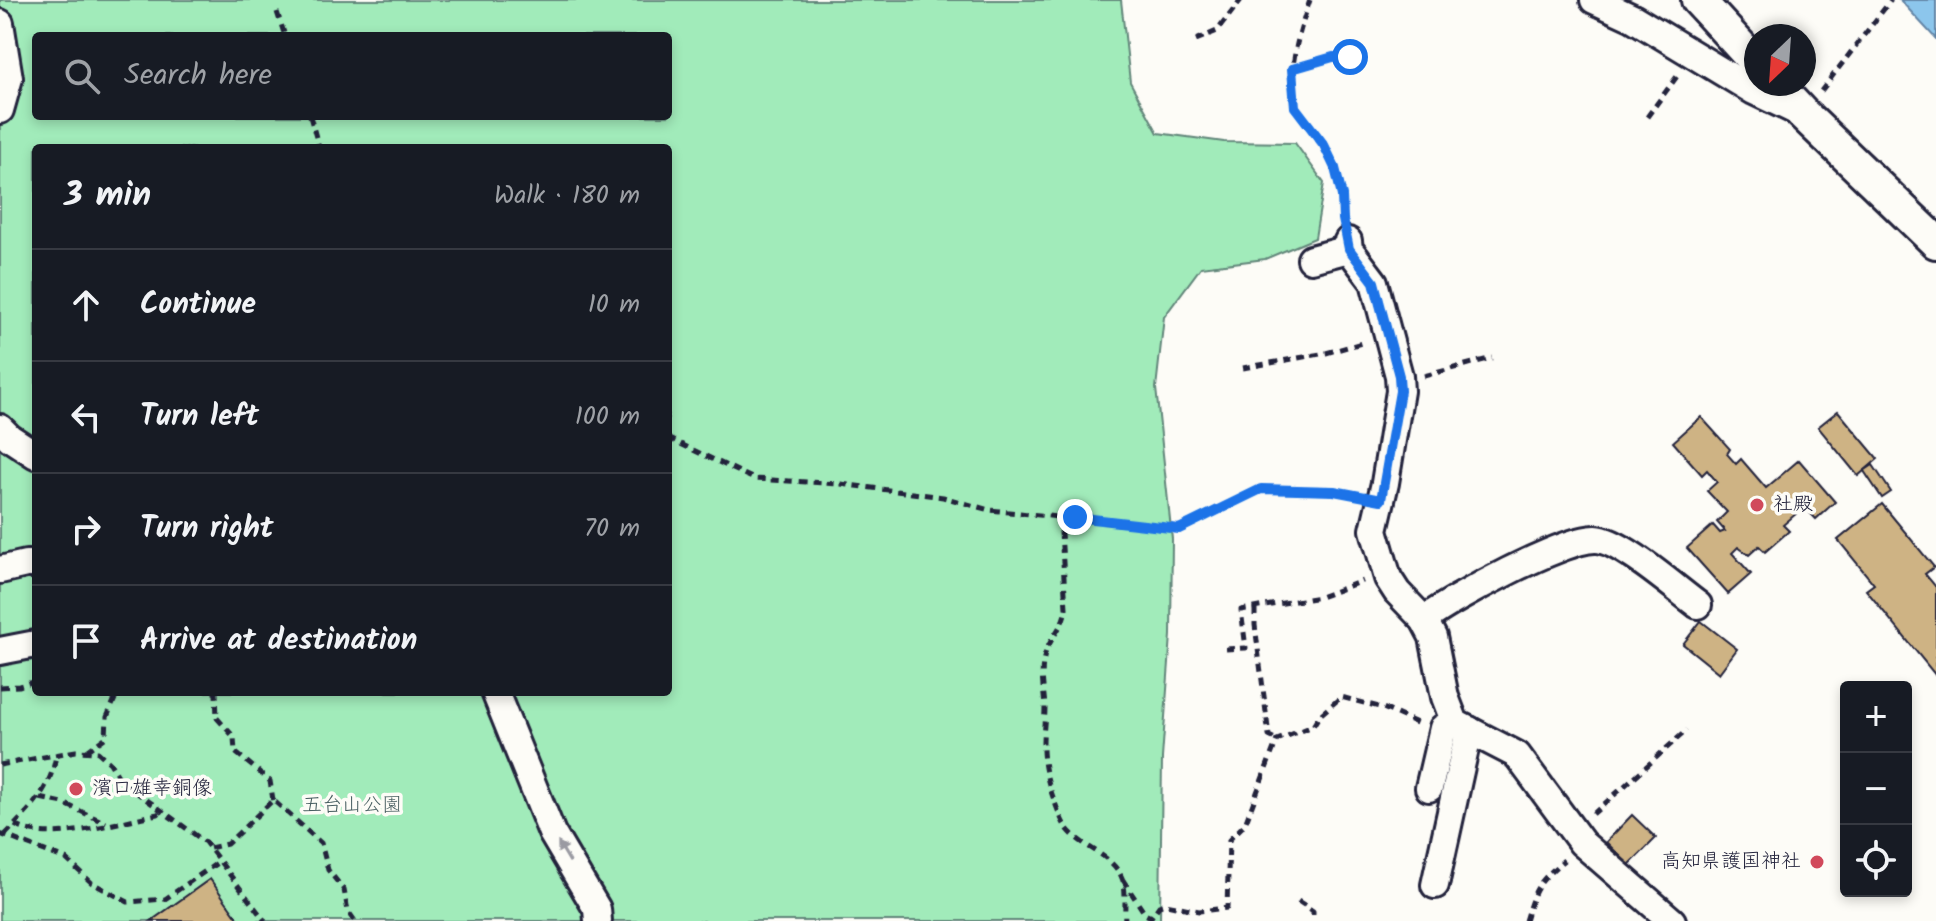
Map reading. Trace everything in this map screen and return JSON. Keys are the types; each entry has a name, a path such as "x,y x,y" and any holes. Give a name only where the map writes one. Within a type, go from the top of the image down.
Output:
{"street":[{"path":"1594,0 1633,18 1754,91 1803,114"},
{"path":"1698,0 1744,50"},
{"path":"0,23 9,78 0,110"},
{"path":"1786,96 1936,242"},
{"path":"1311,259 1349,245 1374,282 1399,376 1400,391 1374,530 1385,572 1397,592 1424,620 1433,637 1455,729 1435,885"},
{"path":"0,428 32,453"},
{"path":"1424,620 1444,604 1538,558 1564,546 1596,539 1623,549 1698,605"},
{"path":"0,570 32,564"},
{"path":"0,651 32,645"},
{"path":"497,696 552,833 597,909 598,921"},
{"path":"1429,788 1455,729"},
{"path":"1455,729 1517,755 1578,837 1672,921"}],"path":[{"path":"1196,40 1217,31 1241,0"},
{"path":"1310,0 1299,31 1292,69 1295,107 1324,145 1335,168 1349,245"},
{"path":"1803,114 1891,0"},
{"path":"277,12 284,32"},
{"path":"1647,117 1694,55"},
{"path":"1292,69 1333,57 1350,57"},
{"path":"311,120 318,144"},
{"path":"1243,368 1326,353 1390,335"},
{"path":"1399,376 1427,376 1492,358"},
{"path":"672,440 754,479 841,484 943,497 989,510 1179,529 1261,489 1334,491 1381,500"},
{"path":"1060,517 1066,608 1065,619 1048,648 1043,664 1046,774 1063,823 1076,839 1114,866 1145,914 1151,917 1159,906 1166,904 1199,911 1227,908 1229,840 1245,824 1277,740"},
{"path":"1226,649 1246,648 1241,610 1320,597 1385,572"},
{"path":"1255,608 1269,736 1277,740 1313,726 1319,716 1341,697 1455,729"},
{"path":"0,687 32,682"},
{"path":"87,751 106,737 107,717 116,696"},
{"path":"216,696 217,718 234,737 235,752 270,781 273,800 321,843 328,870 344,890 348,911 355,921"},
{"path":"1525,921 1534,889 1542,879 1578,837 1687,730"},
{"path":"0,765 56,755 98,752 110,763 121,781 210,848 265,921"},
{"path":"56,755 53,773 40,798 3,835 66,859 92,883 128,902 165,899 220,861"},
{"path":"40,798 63,803 108,824"},
{"path":"210,848 227,844 273,800"},
{"path":"15,825 25,830 56,833 162,811"},
{"path":"1123,880 1125,921"},
{"path":"1298,901 1313,911 1313,921"}],"green space":[{"name":"五台山公園","path":"0,0 1121,0 1130,82 1158,133 1224,142 1295,143 1324,183 1315,238 1265,259 1201,267 1164,317 1156,388 1172,539 1171,635 1162,758 1160,921 0,921"}],"water":[{"path":"1900,0 1936,0 1936,39"}],"building":[{"path":"1838,411 1878,459 1858,476 1818,427"},
{"name":"社殿","path":"1701,417 1730,449 1727,454 1736,464 1741,459 1766,488 1799,460 1835,502 1816,519 1799,501 1792,507 1797,513 1783,525 1789,531 1765,552 1759,546 1749,555 1738,547 1732,553 1751,574 1728,594 1687,548 1713,525 1720,533 1725,531 1717,522 1727,512 1707,491 1717,482 1707,470 1702,475 1673,442"},
{"path":"1873,465 1891,492 1882,498 1864,471"},
{"path":"1882,504 1934,567 1925,574 1936,587 1936,676 1866,590 1874,584 1838,540"},
{"path":"1701,621 1737,649 1719,673 1683,644"},
{"path":"1632,815 1656,838 1629,865 1606,842"},
{"path":"210,879 240,921 151,921"}],"place":[{"name":"社殿","path":"1757,505"},
{"name":"濱口雄幸銅像","path":"76,789"},
{"name":"高知県護国神社","path":"1817,862"}],"route":[{"path":"1075,517 1179,529 1261,489 1334,491 1381,500 1400,391 1399,376 1374,282 1349,249 1335,168 1324,145 1295,107 1292,69 1333,57 1350,57"}]}
